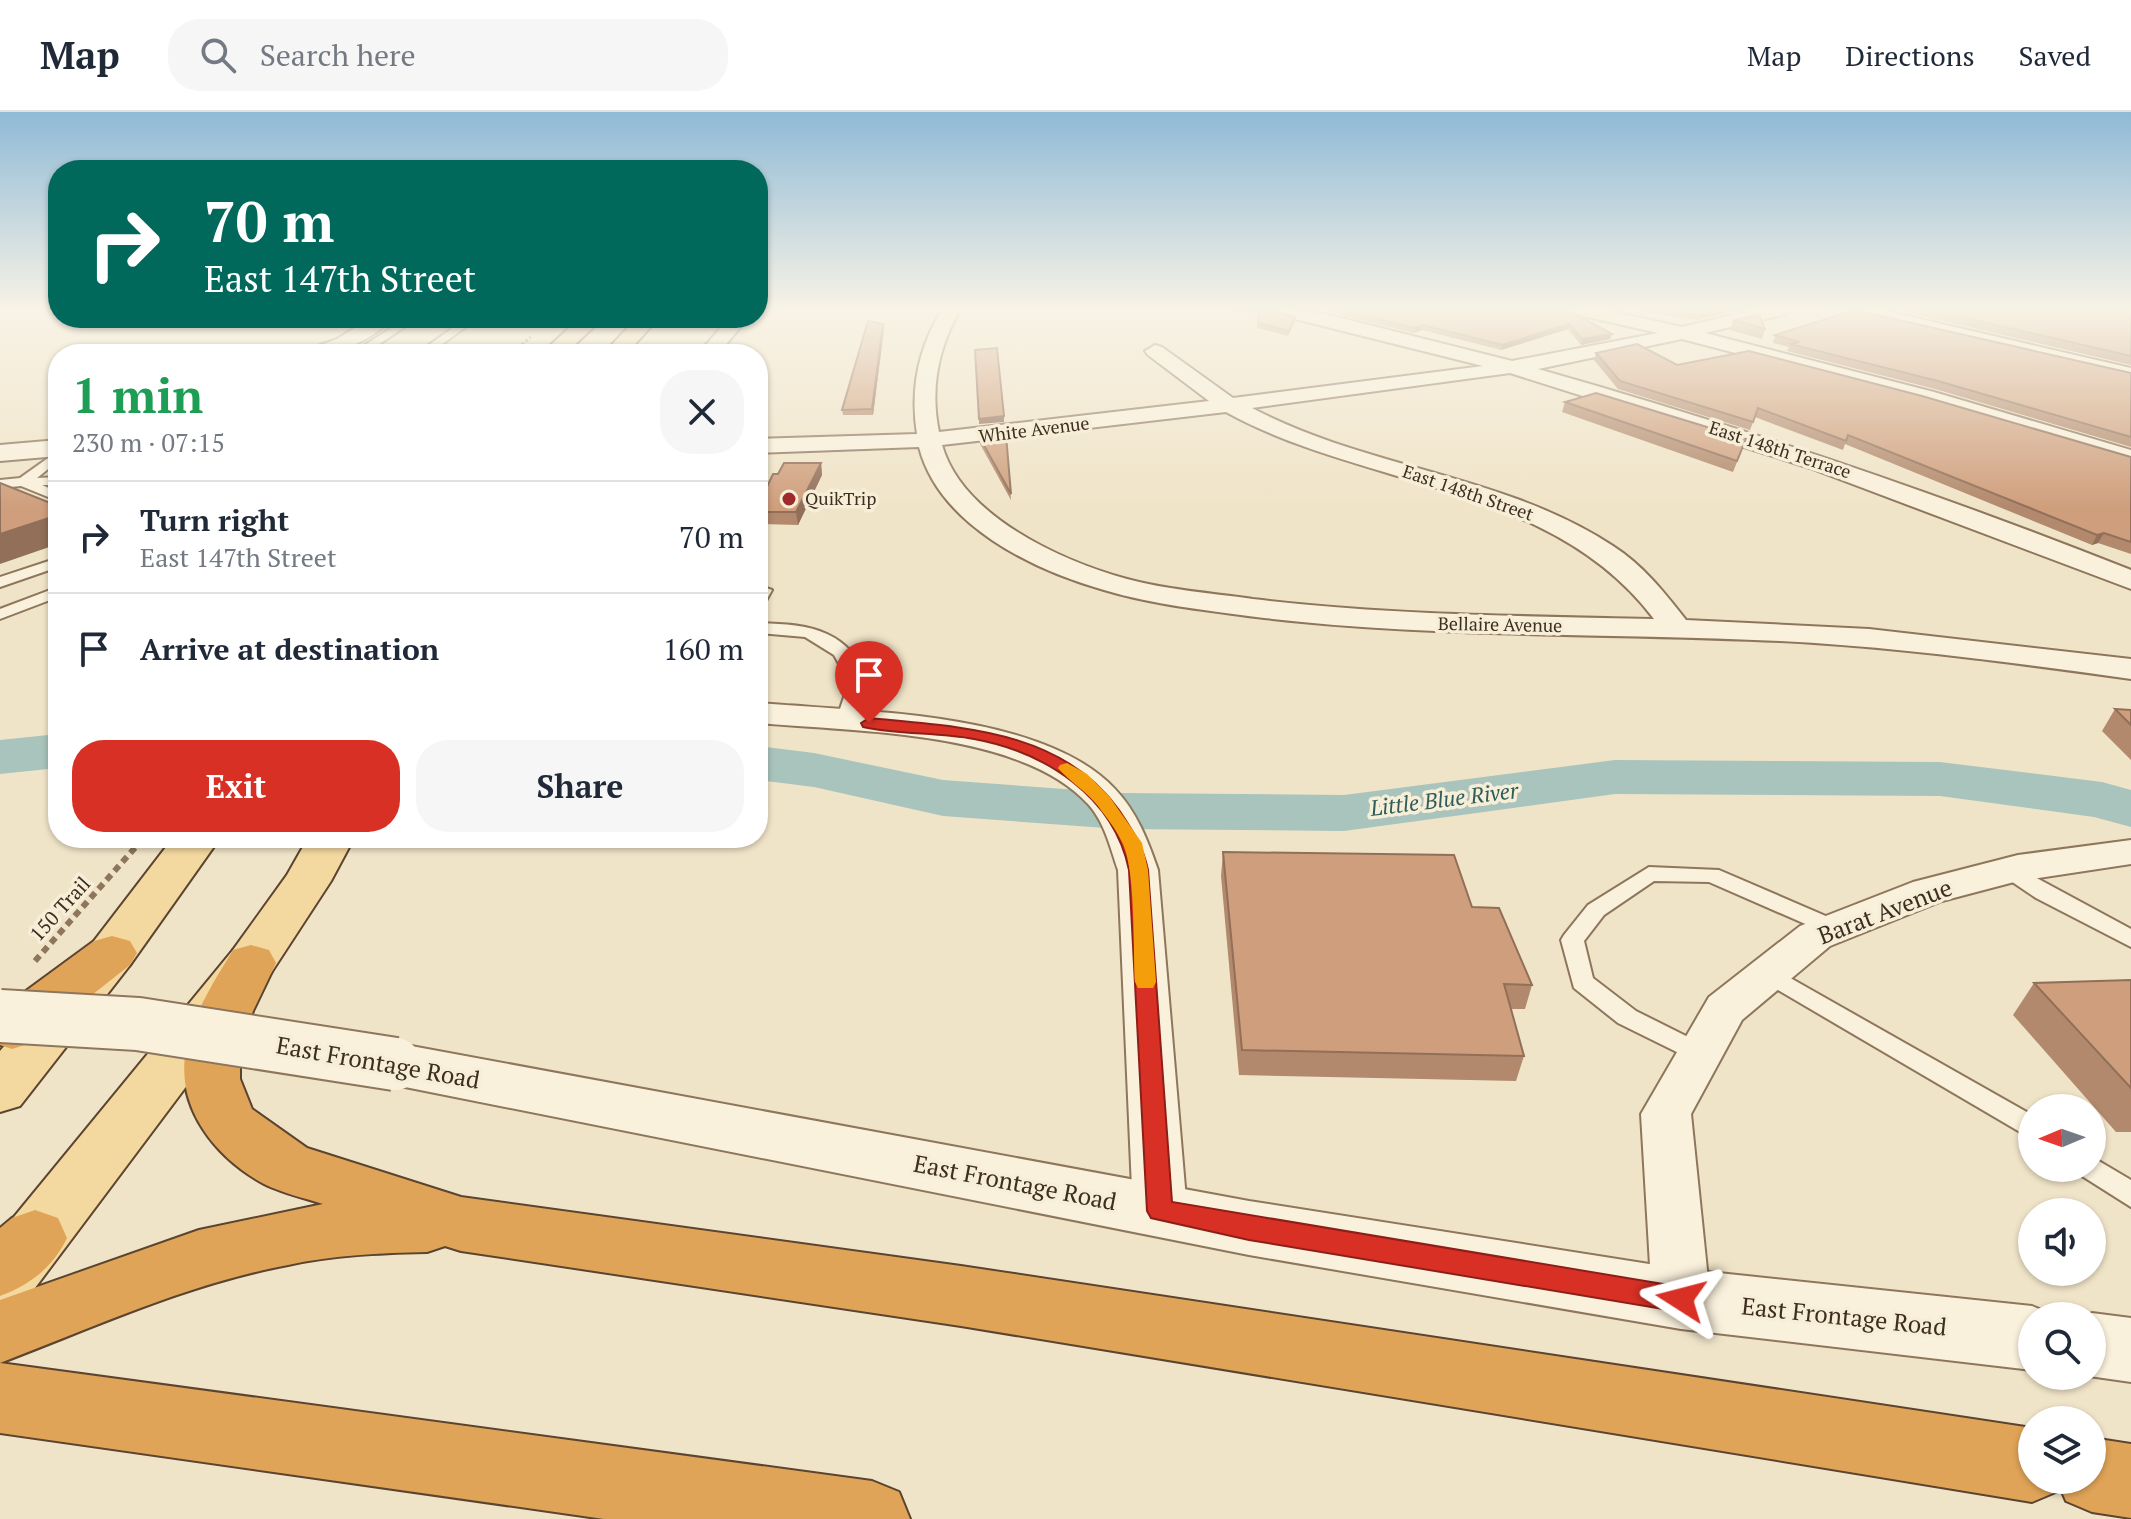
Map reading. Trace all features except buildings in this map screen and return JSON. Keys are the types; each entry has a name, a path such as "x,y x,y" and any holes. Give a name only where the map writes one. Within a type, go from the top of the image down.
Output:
{"highway":[{"path":"0,1039 112,953"},
{"path":"251,963 226,1011 213,1049 212,1079 217,1101 231,1125 287,1167 461,1224"},
{"path":"0,1332 145,1276 268,1240 373,1226 461,1224 961,1296 2018,1463"},
{"path":"0,1398 872,1519"},
{"path":"2106,1477 2131,1481"}],"main road":[{"path":"0,1090 112,953 190,848"},
{"path":"12,1263 251,963 307,881 325,848"}],"street":[{"name":"Bellaire Avenue","path":"928,376 925,425 929,442 941,475 956,495 987,520 1053,562 1115,584 1190,600 1364,620 1489,627 1677,628 1823,634 2131,669"},
{"name":"East 148th Street","path":"1182,376 1229,405 1309,442 1463,489 1567,528 1632,571 1661,601 1677,628"},
{"name":"White Avenue","path":"768,446 929,442 1447,376"},
{"name":"East 148th Terrace","path":"1539,376 1854,474 2047,545 2131,580"},
{"path":"1852,376 2131,458"},
{"path":"0,453 48,449"},
{"path":"768,714 975,734 1033,749 1081,778 1102,800 1133,843 1138,870 1160,1211"},
{"name":"Barat Avenue","path":"1681,1299 1666,1114 1725,1009 1815,936 1928,891 2009,870 2131,852"},
{"name":"East Frontage Road","path":"0,1016 138,1024 395,1064 1249,1228 1681,1299 2018,1336"},
{"path":"2106,1347 2131,1350"}],"lane":[{"path":"23,482 48,463"},
{"path":"0,484 48,481"},
{"path":"23,482 48,493"},
{"path":"0,582 48,565"},
{"path":"0,614 48,596"},
{"path":"768,628 795,629 823,637 842,652 854,674 857,692 845,721"},
{"path":"2009,870 2044,893 2131,939"},
{"path":"1699,1054 1627,1017 1582,982 1572,940 1596,910 1649,874 1711,875 1834,928"},
{"path":"1769,974 2018,1120"},
{"path":"2106,1178 2131,1195"}],"path":[{"name":"150 Trail","path":"33,963 135,848"}],"waterway":[{"name":"Little Blue River","path":"0,757 48,752"},
{"name":"Little Blue River","path":"768,764 814,770 943,798 1119,811 1344,813 1615,777 1940,779 2102,800 2131,809"}],"slow traffic":[{"path":"1067,768 1102,800 1133,843 1138,870 1145,982"}],"place":[{"name":"QuikTrip","path":"789,499"}],"route":[{"path":"869,723 975,734 1033,749 1081,778 1102,800 1133,843 1138,870 1160,1211 1681,1299"}]}
